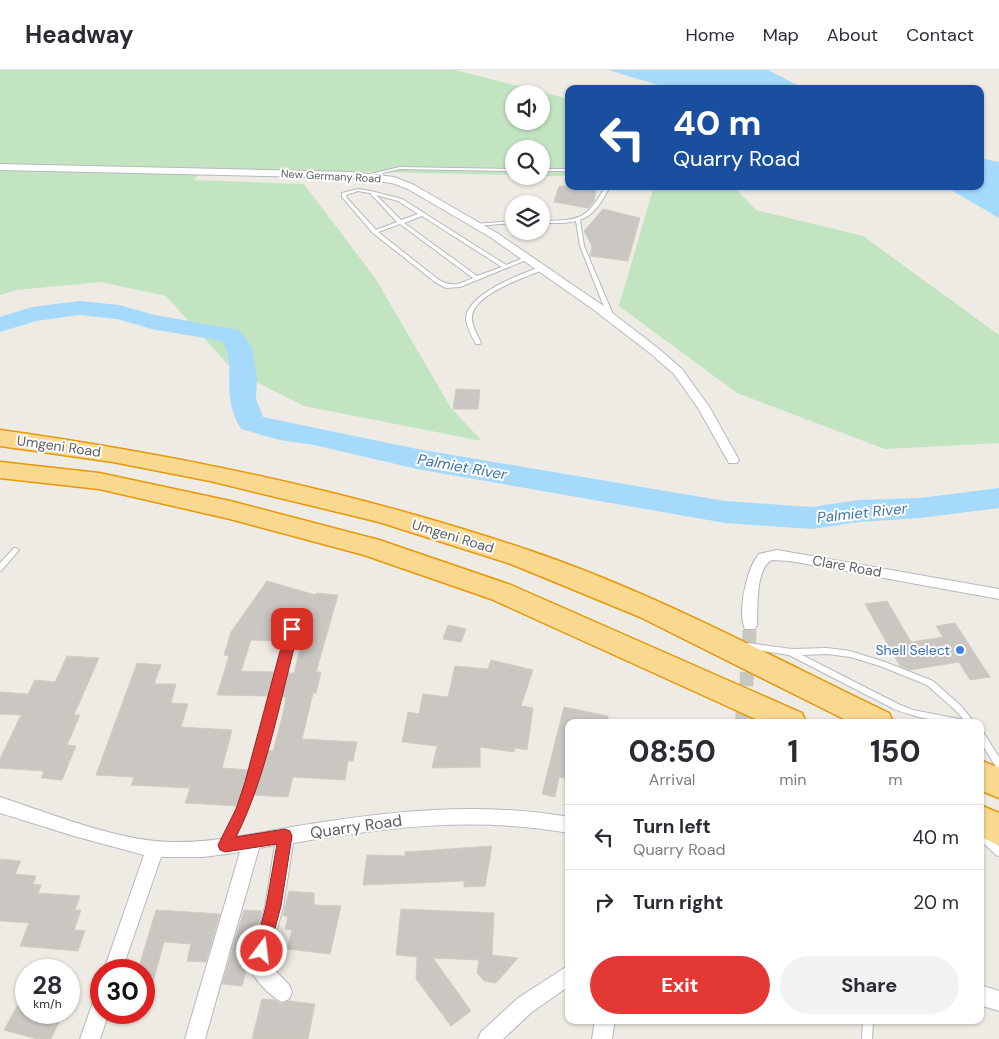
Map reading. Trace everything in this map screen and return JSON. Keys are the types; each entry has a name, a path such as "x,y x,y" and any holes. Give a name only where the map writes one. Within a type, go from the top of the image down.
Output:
{"highway":[{"name":"Umgeni Road","path":"4,444 113,454 210,473 382,514 520,557 650,610 872,719"},
{"path":"0,470 99,481 230,510 370,547 501,592 784,719"},
{"path":"984,776 999,784"},
{"path":"984,822 999,830"}],"street":[{"name":"New Germany Road","path":"0,167 364,176 394,180 412,187 543,268 611,318 683,377 697,395 733,460"},
{"name":"Clare Road","path":"750,625 754,575 758,565 764,558 771,556 809,559 999,594"},
{"name":"Quarry Road","path":"0,805 76,831 155,849 190,849 225,845 422,817 483,814 545,820 565,824"},
{"path":"282,992 258,966 274,906 285,836"},
{"path":"195,1039 252,841"},
{"path":"117,959 155,849"},
{"path":"488,1039 524,1005 565,977"},
{"path":"984,997 999,1001"},
{"path":"90,1039 95,1024"},
{"path":"602,1039 604,1024"}],"lane":[{"path":"364,176 400,168 505,170"},
{"path":"550,170 565,170"},
{"path":"506,267 391,196 358,190 346,192 343,195 375,232 446,286 458,286 476,278 506,267 528,258"},
{"path":"550,222 578,221 595,208 606,190"},
{"path":"371,192 400,222 476,278"},
{"path":"375,232 422,214"},
{"path":"578,221 582,246 611,318"},
{"path":"476,225 505,223"},
{"path":"478,343 469,317 473,304 482,297 543,268"},
{"path":"0,568 16,550"},
{"path":"225,845 242,811 251,782 292,629"},
{"path":"709,639 772,651 827,651 850,654 882,664 930,684 951,701 967,719"},
{"path":"792,652 897,707 912,713 943,719"},
{"path":"984,740 999,764"},
{"path":"984,838 999,852"},
{"path":"867,1039 868,1024"}],"green space":[{"path":"0,70 455,70 514,85 505,85 505,130 550,130 550,94 565,98 565,176 550,176 550,140 505,140 505,175 202,168 194,180 304,184 375,278 451,408 482,441 304,406 233,370 166,296 101,282 16,290 0,295"},
{"path":"653,190 737,190 756,210 863,236 999,335 999,443 885,449 737,393 619,306"}],"water":[{"path":"608,70 768,70 797,85 659,85"},
{"path":"984,159 999,162 999,218 951,190 984,190"}],"building":[{"path":"559,186 565,186 565,190 596,190 594,201 588,208 554,202"},
{"path":"603,209 640,218 628,261 590,256 592,246 584,231"},
{"path":"456,389 480,390 478,409 453,409"},
{"path":"267,581 315,595 316,593 338,595 316,672 321,672 316,693 313,693 302,739 357,742 353,761 348,761 345,780 293,777 288,797 253,795 267,750 273,751 286,697 281,697 287,673 294,673 302,642 295,642 297,626 293,624 287,626 283,641 251,640 241,671 275,672 269,696 217,695 229,656 224,655 231,632"},
{"path":"887,601 911,642 943,637 936,626 955,623 990,677 970,680 959,662 910,670 900,666 865,604"},
{"path":"448,625 466,629 461,642 443,639"},
{"path":"67,656 99,658 74,715 80,715 67,745 76,746 62,780 41,778 44,771 0,768 0,759 21,715 0,714 0,692 28,694 35,680 55,682"},
{"path":"491,660 533,670 521,706 533,708 527,750 515,748 514,752 480,747 480,767 432,768 437,746 402,742 408,712 419,714 423,694 448,697 455,666 488,669"},
{"path":"137,663 161,665 154,684 176,684 171,703 188,704 181,727 232,730 222,768 249,770 236,806 185,803 190,788 131,785 134,777 96,775"},
{"path":"564,707 608,716 608,719 565,719 565,778 559,777 555,797 542,794"},
{"path":"492,846 485,886 464,887 464,881 363,885 367,855 405,856 405,852"},
{"path":"0,859 21,861 15,874 36,876 33,884 41,885 38,893 80,896 75,910 81,910 74,930 85,931 78,951 20,946 29,923 0,921"},
{"path":"289,891 314,893 314,905 341,906 330,954 287,949 292,930 285,929 288,916 283,916"},
{"path":"401,909 494,913 492,955 518,958 496,983 484,981 477,973 479,960 433,958 471,1011 451,1026 416,979 417,957 396,955"},
{"path":"156,910 220,914 206,962 187,961 191,944 164,942 155,975 155,959 141,959"},
{"path":"244,910 262,911 242,986 222,984"},
{"path":"262,999 275,1000 281,1004 288,1001 315,1004 308,1039 252,1039"},
{"path":"15,1010 15,1024 58,1024 51,1039 37,1039 4,1030"}],"waterway":[{"name":"Palmiet River","path":"0,325 32,314 79,308 119,312 152,322 230,335 239,347 244,379 243,399 251,423 280,431 314,436 417,459 725,512 812,518 859,511 920,508 999,498"}],"tunnel":[{"path":"745,707 750,625"},
{"path":"744,719 745,706"}],"place":[{"name":"Shell Select","path":"960,650"}],"route":[{"path":"262,951 274,906 285,836 225,845 242,811 251,782 292,629"}]}
